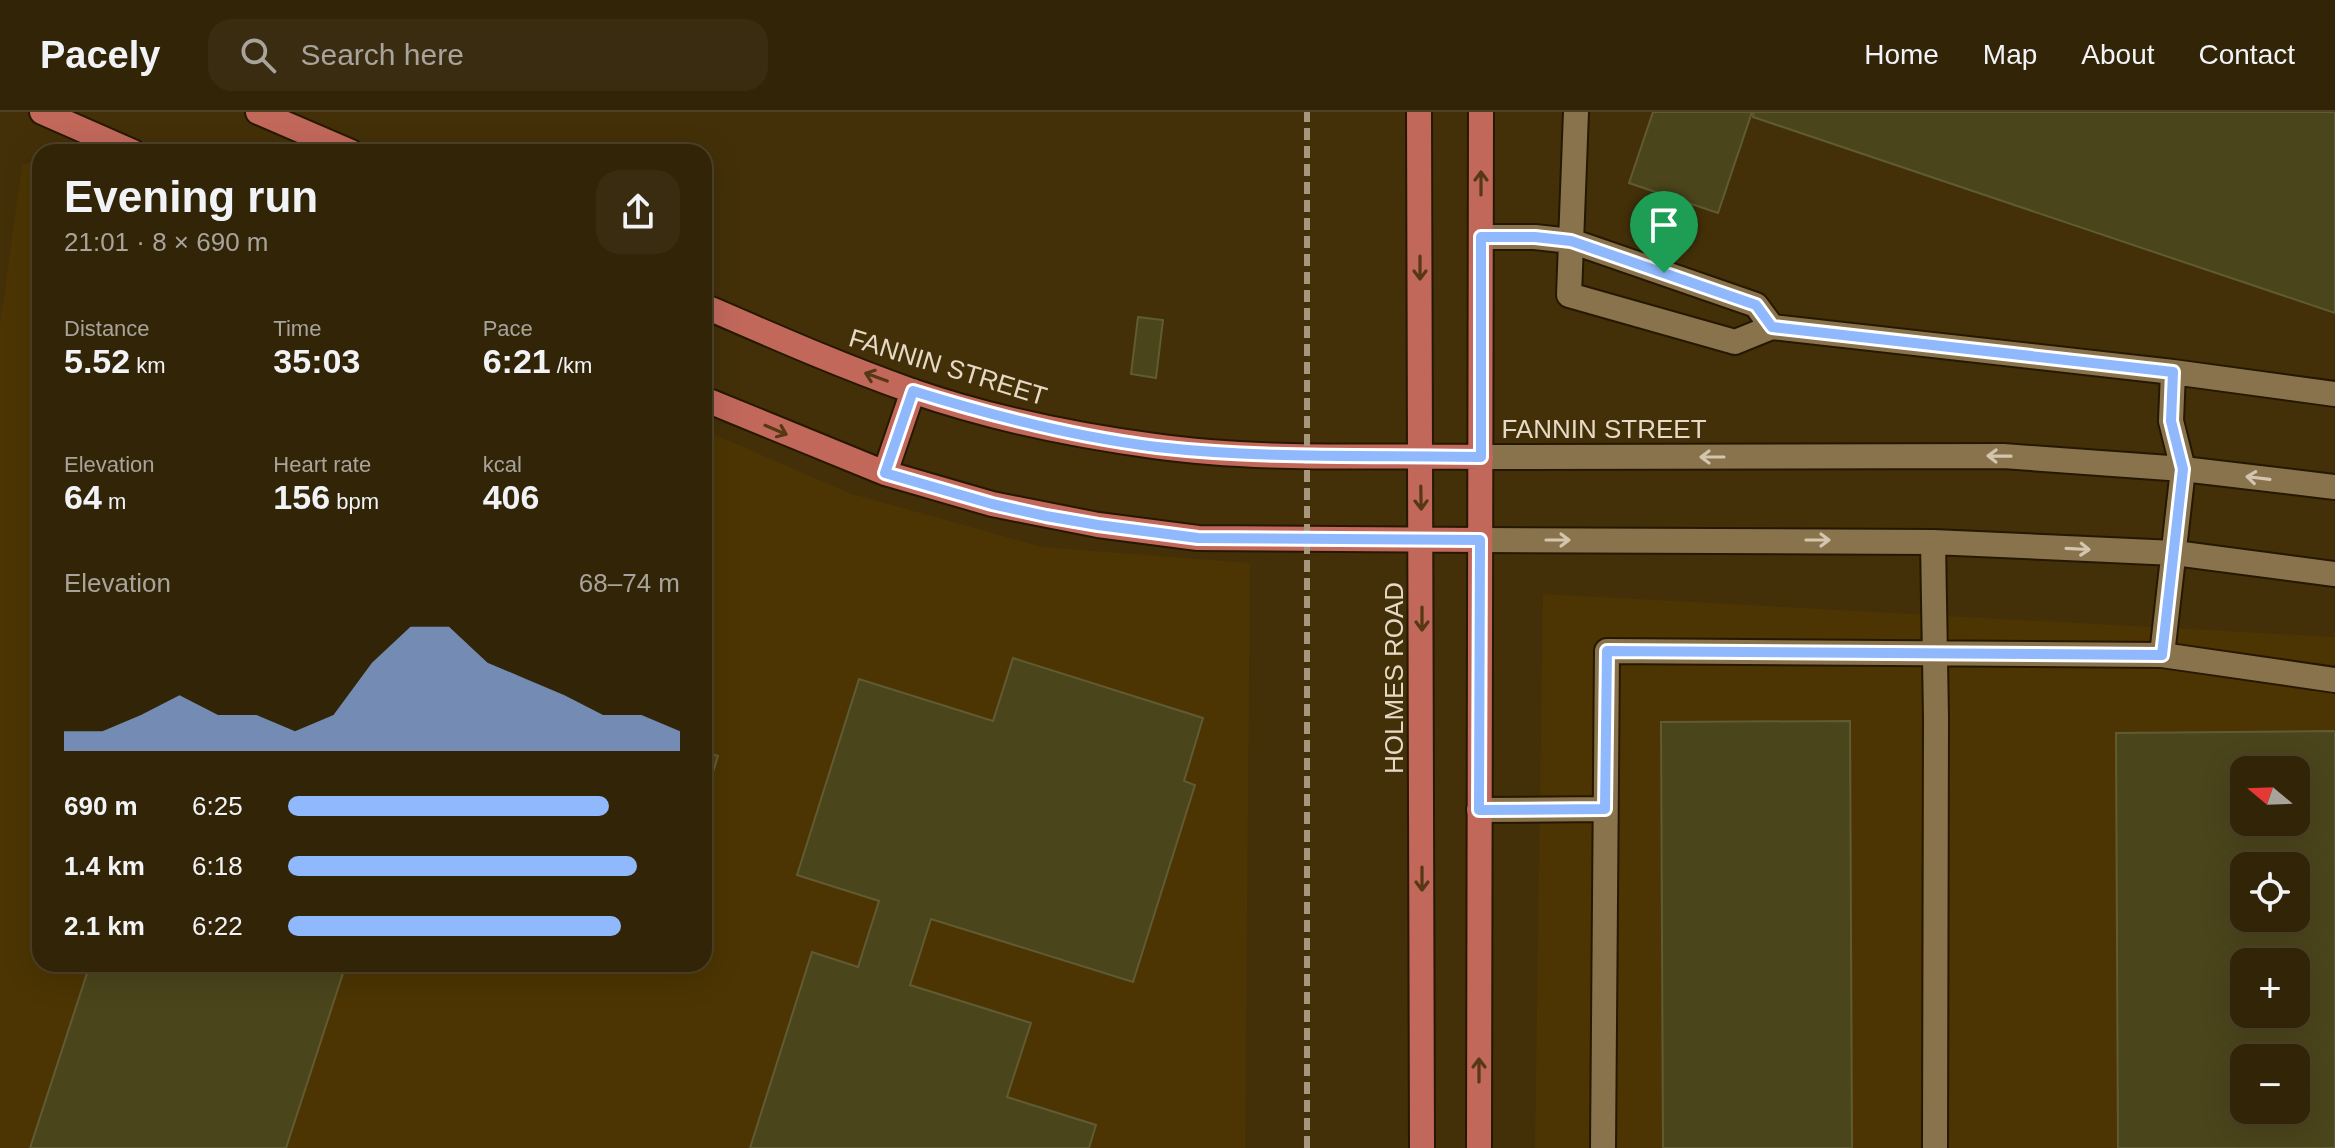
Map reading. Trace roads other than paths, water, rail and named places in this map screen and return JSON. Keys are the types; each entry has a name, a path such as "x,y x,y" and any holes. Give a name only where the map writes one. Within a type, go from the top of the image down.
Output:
{"main road":[{"path":"42,112 115,144"},
{"path":"258,112 332,144"},
{"name":"HOLMES ROAD","path":"1419,112 1422,1148"},
{"path":"1479,1148 1481,112"},
{"name":"FANNIN STREET","path":"712,309 844,366 913,391 1032,425 1157,447 1267,454 1481,457"},
{"path":"885,473 913,391"},
{"path":"712,402 885,473 992,504 1098,525 1198,538 1480,540"}],"street":[{"path":"1576,112 1569,295 1735,342 1772,327 2173,372 2335,394"},
{"path":"1481,237 1571,241 1756,305 1772,327"},
{"path":"2162,655 2183,469 2171,421 2173,372"},
{"name":"FANNIN STREET","path":"1481,457 2003,456 2183,469 2335,487"},
{"path":"1480,540 1933,542 2175,553 2335,574"},
{"path":"1933,542 1935,1148"},
{"path":"1603,1148 1607,651 2162,655 2335,680"},
{"path":"1479,810 1605,809"}],"railway":[{"path":"1307,112 1307,1148"}]}
